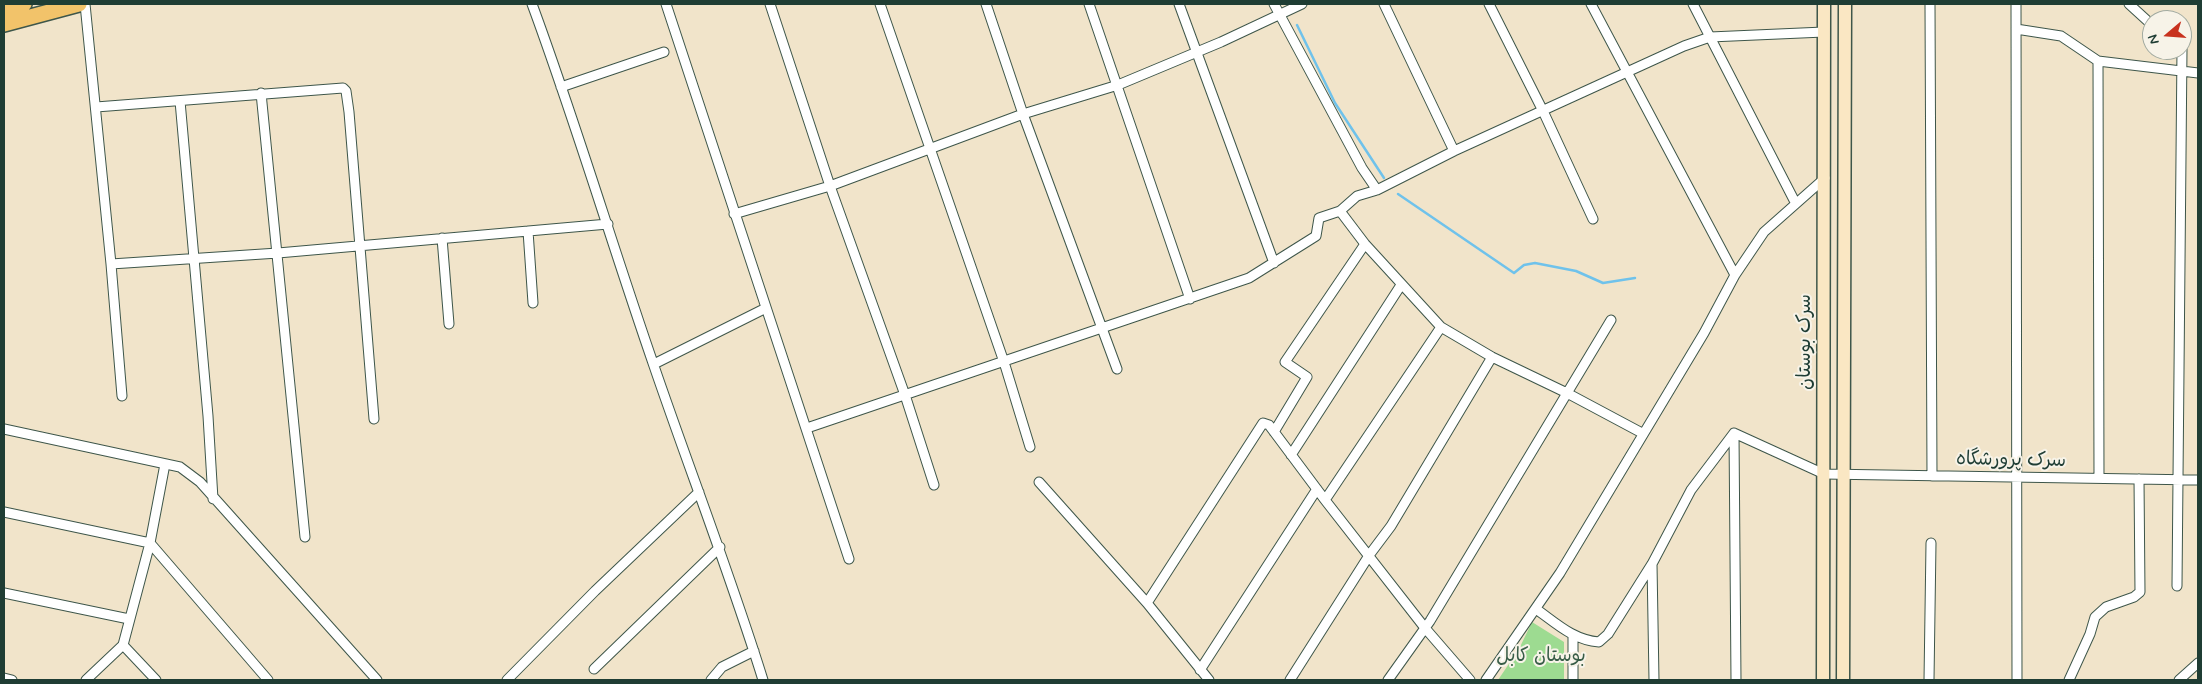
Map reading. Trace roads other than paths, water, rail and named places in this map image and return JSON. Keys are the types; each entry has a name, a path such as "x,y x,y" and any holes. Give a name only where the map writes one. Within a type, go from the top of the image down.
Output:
{"highway":[{"path":"4,9 79,4"},
{"path":"4,24 22,9"}],"street":[{"path":"85,4 122,396"},
{"path":"534,4 654,364 720,546 763,680"},
{"path":"666,4 849,559"},
{"path":"770,4 830,186 905,395 934,485"},
{"path":"880,4 1004,362 1030,447"},
{"path":"986,4 1023,114 1116,369"},
{"path":"1089,4 1190,299"},
{"path":"1179,4 1274,263"},
{"path":"1274,4 1362,168 1377,190"},
{"path":"734,214 830,186 1023,114 1118,85 1280,16 1302,4"},
{"path":"1384,4 1454,151"},
{"path":"1488,4 1543,112 1593,218"},
{"path":"1591,4 1735,275"},
{"path":"1693,4 1795,202"},
{"name":"سرک بوستان","path":"1823,680 1824,4"},
{"name":"سرک بوستان","path":"1843,680 1845,4"},
{"path":"1930,4 1932,476"},
{"path":"2016,4 2017,680"},
{"path":"2129,4 2142,16"},
{"path":"2016,29 2061,36 2098,61 2198,73"},
{"path":"807,428 1249,278 1316,236 1319,218 1340,211 1357,196 1377,190 1454,151 1684,46 1710,37 1824,32"},
{"path":"561,87 664,52"},
{"path":"2177,586 2182,60"},
{"path":"2098,61 2099,478"},
{"path":"96,107 261,93 343,88 346,91 361,245 374,419"},
{"path":"261,93 304,537"},
{"path":"180,101 214,500"},
{"path":"1486,680 1560,573 1642,433 1704,333 1735,275 1764,232 1795,202 1825,178"},
{"path":"1340,211 1365,244 1441,327 1492,357 1567,392 1642,433"},
{"path":"111,264 278,253 608,224"},
{"path":"528,231 533,303"},
{"path":"442,238 449,324"},
{"path":"1274,432 1307,377 1284,362 1365,244"},
{"path":"1291,455 1401,285"},
{"path":"654,364 766,308"},
{"path":"1388,680 1425,628 1611,320"},
{"path":"1325,500 1441,327"},
{"path":"1290,680 1370,554 1390,526 1492,357"},
{"path":"1147,603 1263,423 1270,425 1325,500 1370,554 1425,628 1470,680"},
{"path":"4,430 180,467 200,482 214,500 377,680"},
{"path":"1734,433 1824,474"},
{"path":"1536,609 1573,636 1599,642 1608,634 1652,564 1691,490 1734,433"},
{"path":"1734,433 1736,680"},
{"path":"86,680 123,645 150,543 165,464"},
{"name":"سرک پرورشگاه","path":"1824,474 2198,480"},
{"path":"2069,680 2090,634 2095,616 2106,607 2134,597 2140,592 2139,479"},
{"path":"1039,482 1147,603 1209,680"},
{"path":"1200,670 1317,489"},
{"path":"514,678 595,591 699,492"},
{"path":"4,512 150,543 268,680"},
{"path":"1929,680 1931,543"},
{"path":"594,669 720,546"},
{"path":"1652,564 1654,680"},
{"path":"4,593 129,619"},
{"path":"1573,636 1573,680"},
{"path":"123,645 156,680"},
{"path":"711,680 722,667 754,651"},
{"path":"2179,680 2198,662"},
{"path":"4,678 12,680"}],"waterway":[{"path":"1297,25 1335,103 1384,178"},
{"path":"1398,194 1514,273 1524,265 1535,263 1576,271 1603,283 1635,278"}],"park label":[{"name":"بوستان کابل","path":"1541,657"}]}
